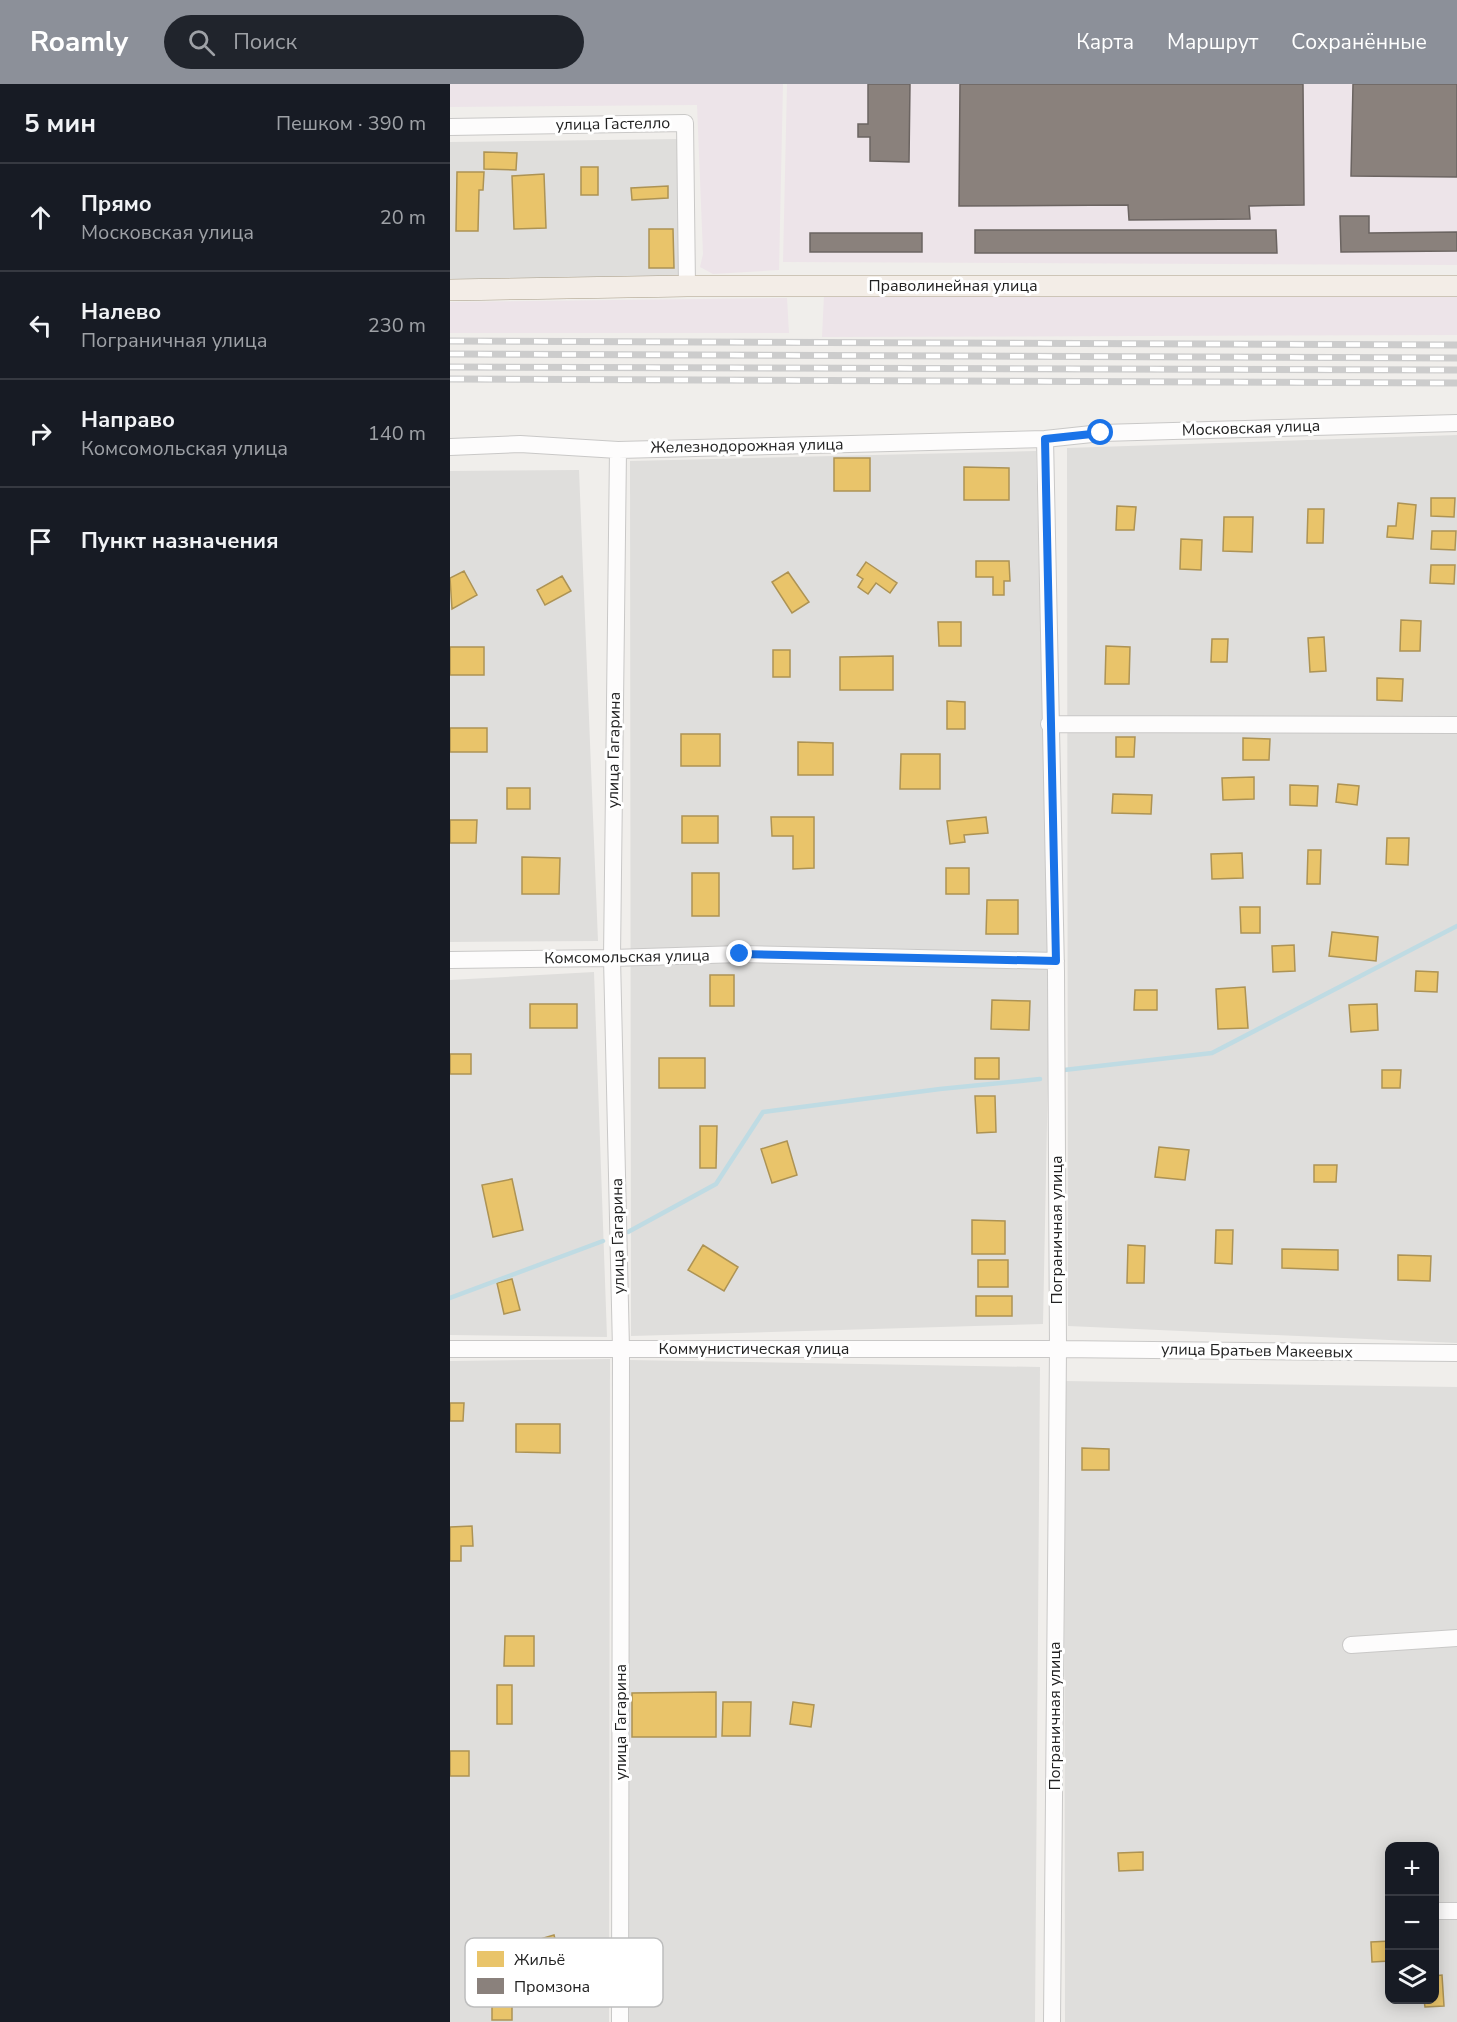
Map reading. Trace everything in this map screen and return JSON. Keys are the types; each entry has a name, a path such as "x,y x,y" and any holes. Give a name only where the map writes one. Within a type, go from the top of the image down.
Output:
{"main road":[{"name":"Праволинейная улица","path":"450,290 687,286 1457,286"}],"street":[{"name":"улица Гастелло","path":"450,127 685,123 687,286"},
{"name":"Московская улица","path":"1045,439 1101,433 1457,423"},
{"name":"Железнодорожная улица","path":"450,447 520,444 618,450 1045,439"},
{"name":"Пограничная улица","path":"1045,439 1049,724 1056,961 1058,1349 1052,2022"},
{"name":"улица Гагарина","path":"618,450 612,958 621,1349 620,1938"},
{"path":"1049,724 1457,725"},
{"name":"Комсомольская улица","path":"450,960 740,954 1056,961"},
{"name":"Коммунистическая улица","path":"450,1349 1058,1349"},
{"name":"улица Братьев Макеевых","path":"1058,1349 1457,1353"},
{"path":"1351,1645 1457,1638"},
{"path":"1439,1911 1457,1911"},
{"name":"улица Гагарина","path":"620,2007 620,2022"}],"shaded area":[{"path":"450,84 783,84 779,270 713,274 700,267 703,254 697,105 450,107"},
{"path":"787,84 1457,84 1457,265 783,262"},
{"path":"679,139 680,278 450,281 450,142"},
{"path":"824,295 1457,296 1457,335 822,337"},
{"path":"787,298 789,333 450,333 450,302"},
{"path":"1457,435 1457,1343 1068,1326 1067,448"},
{"path":"1036,451 1050,975 1043,1324 631,1336 630,461"},
{"path":"579,470 598,941 450,942 450,471"},
{"path":"594,972 607,1337 450,1335 450,980"},
{"path":"610,1359 609,1938 465,1938 465,2007 609,2007 609,2022 450,2022 450,1361"},
{"path":"629,1360 1040,1367 1035,2022 629,2022 629,2007 663,2007 663,1938 629,1938"},
{"path":"1064,1381 1457,1387 1457,2022 1065,2022"}],"building: Жильё":[{"path":"484,152 517,153 516,170 484,169"},
{"path":"581,167 598,167 598,195 581,195"},
{"path":"457,172 484,172 483,190 479,190 478,231 456,231"},
{"path":"544,174 546,228 514,229 512,176"},
{"path":"668,186 668,198 632,200 631,188"},
{"path":"649,229 673,229 674,268 649,268"},
{"path":"834,458 870,458 870,491 834,491"},
{"path":"964,467 1009,468 1009,500 964,500"},
{"path":"1431,498 1455,498 1454,517 1431,516"},
{"path":"1398,503 1416,505 1413,539 1387,537 1388,526 1396,526"},
{"path":"1117,506 1136,507 1134,530 1116,530"},
{"path":"1308,509 1324,509 1323,543 1307,543"},
{"path":"1224,517 1253,517 1252,552 1223,551"},
{"path":"1432,531 1456,531 1455,550 1431,549"},
{"path":"1181,539 1202,540 1201,570 1180,569"},
{"path":"976,561 1009,561 1010,581 1004,581 1004,595 993,595 993,577 976,577"},
{"path":"866,562 897,583 890,593 876,583 868,594 858,587 863,579 857,575"},
{"path":"1431,565 1455,565 1454,584 1430,583"},
{"path":"464,571 477,595 452,609 450,578"},
{"path":"788,572 809,602 792,613 772,582"},
{"path":"562,576 571,591 545,605 537,590"},
{"path":"1401,620 1421,621 1420,651 1400,651"},
{"path":"938,622 961,622 961,646 939,646"},
{"path":"1324,637 1326,671 1310,672 1308,638"},
{"path":"1212,639 1228,639 1227,662 1211,662"},
{"path":"1106,646 1130,647 1129,684 1105,684"},
{"path":"450,647 484,647 484,675 450,675"},
{"path":"773,650 790,650 790,677 773,677"},
{"path":"893,656 893,690 840,690 840,657"},
{"path":"1377,678 1403,679 1402,701 1377,700"},
{"path":"947,701 965,702 965,729 947,729"},
{"path":"450,728 487,728 487,752 450,752"},
{"path":"681,734 720,734 720,766 681,766"},
{"path":"1116,737 1135,737 1134,757 1116,757"},
{"path":"1243,738 1270,739 1269,760 1243,760"},
{"path":"798,742 833,743 833,775 798,775"},
{"path":"901,754 940,754 940,789 900,789"},
{"path":"1254,777 1254,799 1223,800 1222,778"},
{"path":"1338,784 1359,786 1357,805 1336,802"},
{"path":"1290,785 1318,786 1317,806 1290,805"},
{"path":"507,788 530,788 530,809 507,809"},
{"path":"1113,794 1152,795 1151,814 1112,813"},
{"path":"682,816 718,816 718,843 682,843"},
{"path":"771,817 814,817 814,868 793,869 793,836 772,836"},
{"path":"986,817 988,833 964,835 965,842 950,844 947,821"},
{"path":"450,820 477,820 476,843 450,843"},
{"path":"1387,838 1409,838 1408,865 1386,864"},
{"path":"1308,850 1321,850 1320,884 1307,884"},
{"path":"1242,853 1243,878 1212,879 1211,854"},
{"path":"522,857 560,858 559,894 522,894"},
{"path":"946,868 969,868 969,894 946,894"},
{"path":"692,873 719,873 719,916 692,916"},
{"path":"987,900 1018,900 1018,934 986,934"},
{"path":"1240,907 1260,907 1260,933 1241,933"},
{"path":"1332,932 1378,937 1376,961 1329,956"},
{"path":"1294,945 1295,971 1273,972 1272,946"},
{"path":"1416,971 1438,972 1437,992 1415,991"},
{"path":"710,975 734,975 734,1006 710,1006"},
{"path":"1245,987 1248,1028 1218,1029 1216,989"},
{"path":"1135,990 1157,990 1157,1010 1134,1010"},
{"path":"992,1000 1030,1001 1029,1030 991,1029"},
{"path":"530,1004 577,1004 577,1028 530,1028"},
{"path":"1377,1004 1378,1030 1351,1032 1349,1005"},
{"path":"450,1054 471,1054 471,1074 450,1074"},
{"path":"659,1058 705,1058 705,1088 659,1088"},
{"path":"975,1058 999,1058 999,1079 975,1079"},
{"path":"1382,1070 1401,1070 1400,1088 1382,1088"},
{"path":"975,1096 995,1096 996,1132 977,1133"},
{"path":"700,1126 717,1126 716,1168 700,1168"},
{"path":"787,1141 797,1175 772,1183 761,1149"},
{"path":"1159,1147 1189,1150 1185,1180 1155,1177"},
{"path":"1314,1165 1337,1165 1336,1182 1314,1182"},
{"path":"512,1179 523,1230 493,1237 482,1185"},
{"path":"972,1220 1005,1221 1005,1254 972,1254"},
{"path":"1216,1230 1233,1230 1232,1264 1215,1263"},
{"path":"703,1245 738,1267 724,1291 688,1270"},
{"path":"1128,1245 1145,1246 1144,1283 1127,1283"},
{"path":"1282,1249 1338,1250 1338,1270 1282,1268"},
{"path":"1398,1255 1431,1256 1430,1281 1398,1280"},
{"path":"978,1260 1008,1260 1008,1287 978,1287"},
{"path":"512,1279 520,1310 504,1314 497,1283"},
{"path":"976,1296 1012,1296 1012,1316 976,1316"},
{"path":"450,1403 464,1403 463,1421 450,1421"},
{"path":"516,1424 560,1424 560,1453 516,1452"},
{"path":"1082,1448 1109,1449 1109,1470 1082,1470"},
{"path":"472,1526 473,1546 461,1546 461,1561 450,1561 450,1527"},
{"path":"505,1636 534,1636 534,1666 504,1666"},
{"path":"497,1685 512,1685 512,1724 497,1724"},
{"path":"716,1692 716,1737 632,1737 632,1693"},
{"path":"723,1702 751,1702 750,1736 722,1736"},
{"path":"793,1702 814,1705 811,1727 790,1724"},
{"path":"450,1751 469,1751 469,1776 450,1776"},
{"path":"1143,1852 1143,1870 1119,1871 1118,1853"},
{"path":"1385,1941 1385,1961 1372,1962 1371,1942"},
{"path":"1439,1975 1442,1975 1444,2006 1425,2007 1425,2004 1439,2004"},
{"path":"492,2007 512,2007 512,2020 492,2020"}],"building: Промзона":[{"path":"868,84 910,84 909,162 870,161 870,137 858,137 858,124 868,124"},
{"path":"960,84 1303,84 1304,205 1249,206 1250,219 1129,220 1128,205 959,206"},
{"path":"1353,84 1457,84 1457,177 1351,176"},
{"path":"1340,216 1369,216 1369,233 1457,232 1457,251 1341,252"},
{"path":"975,230 1276,230 1277,253 975,253"},
{"path":"810,233 922,233 922,252 810,252"}],"waterway":[{"path":"1064,1070 1212,1053 1457,926"},
{"path":"628,1232 716,1184 763,1112 940,1089 1040,1079"},
{"path":"450,1298 603,1241"}],"railway":[{"path":"450,341 1457,345"},
{"path":"450,354 1457,358"},
{"path":"450,367 1457,370"},
{"path":"450,379 1457,383"}],"route":[{"path":"740,954 1056,961 1049,724 1045,439 1101,433"}]}
